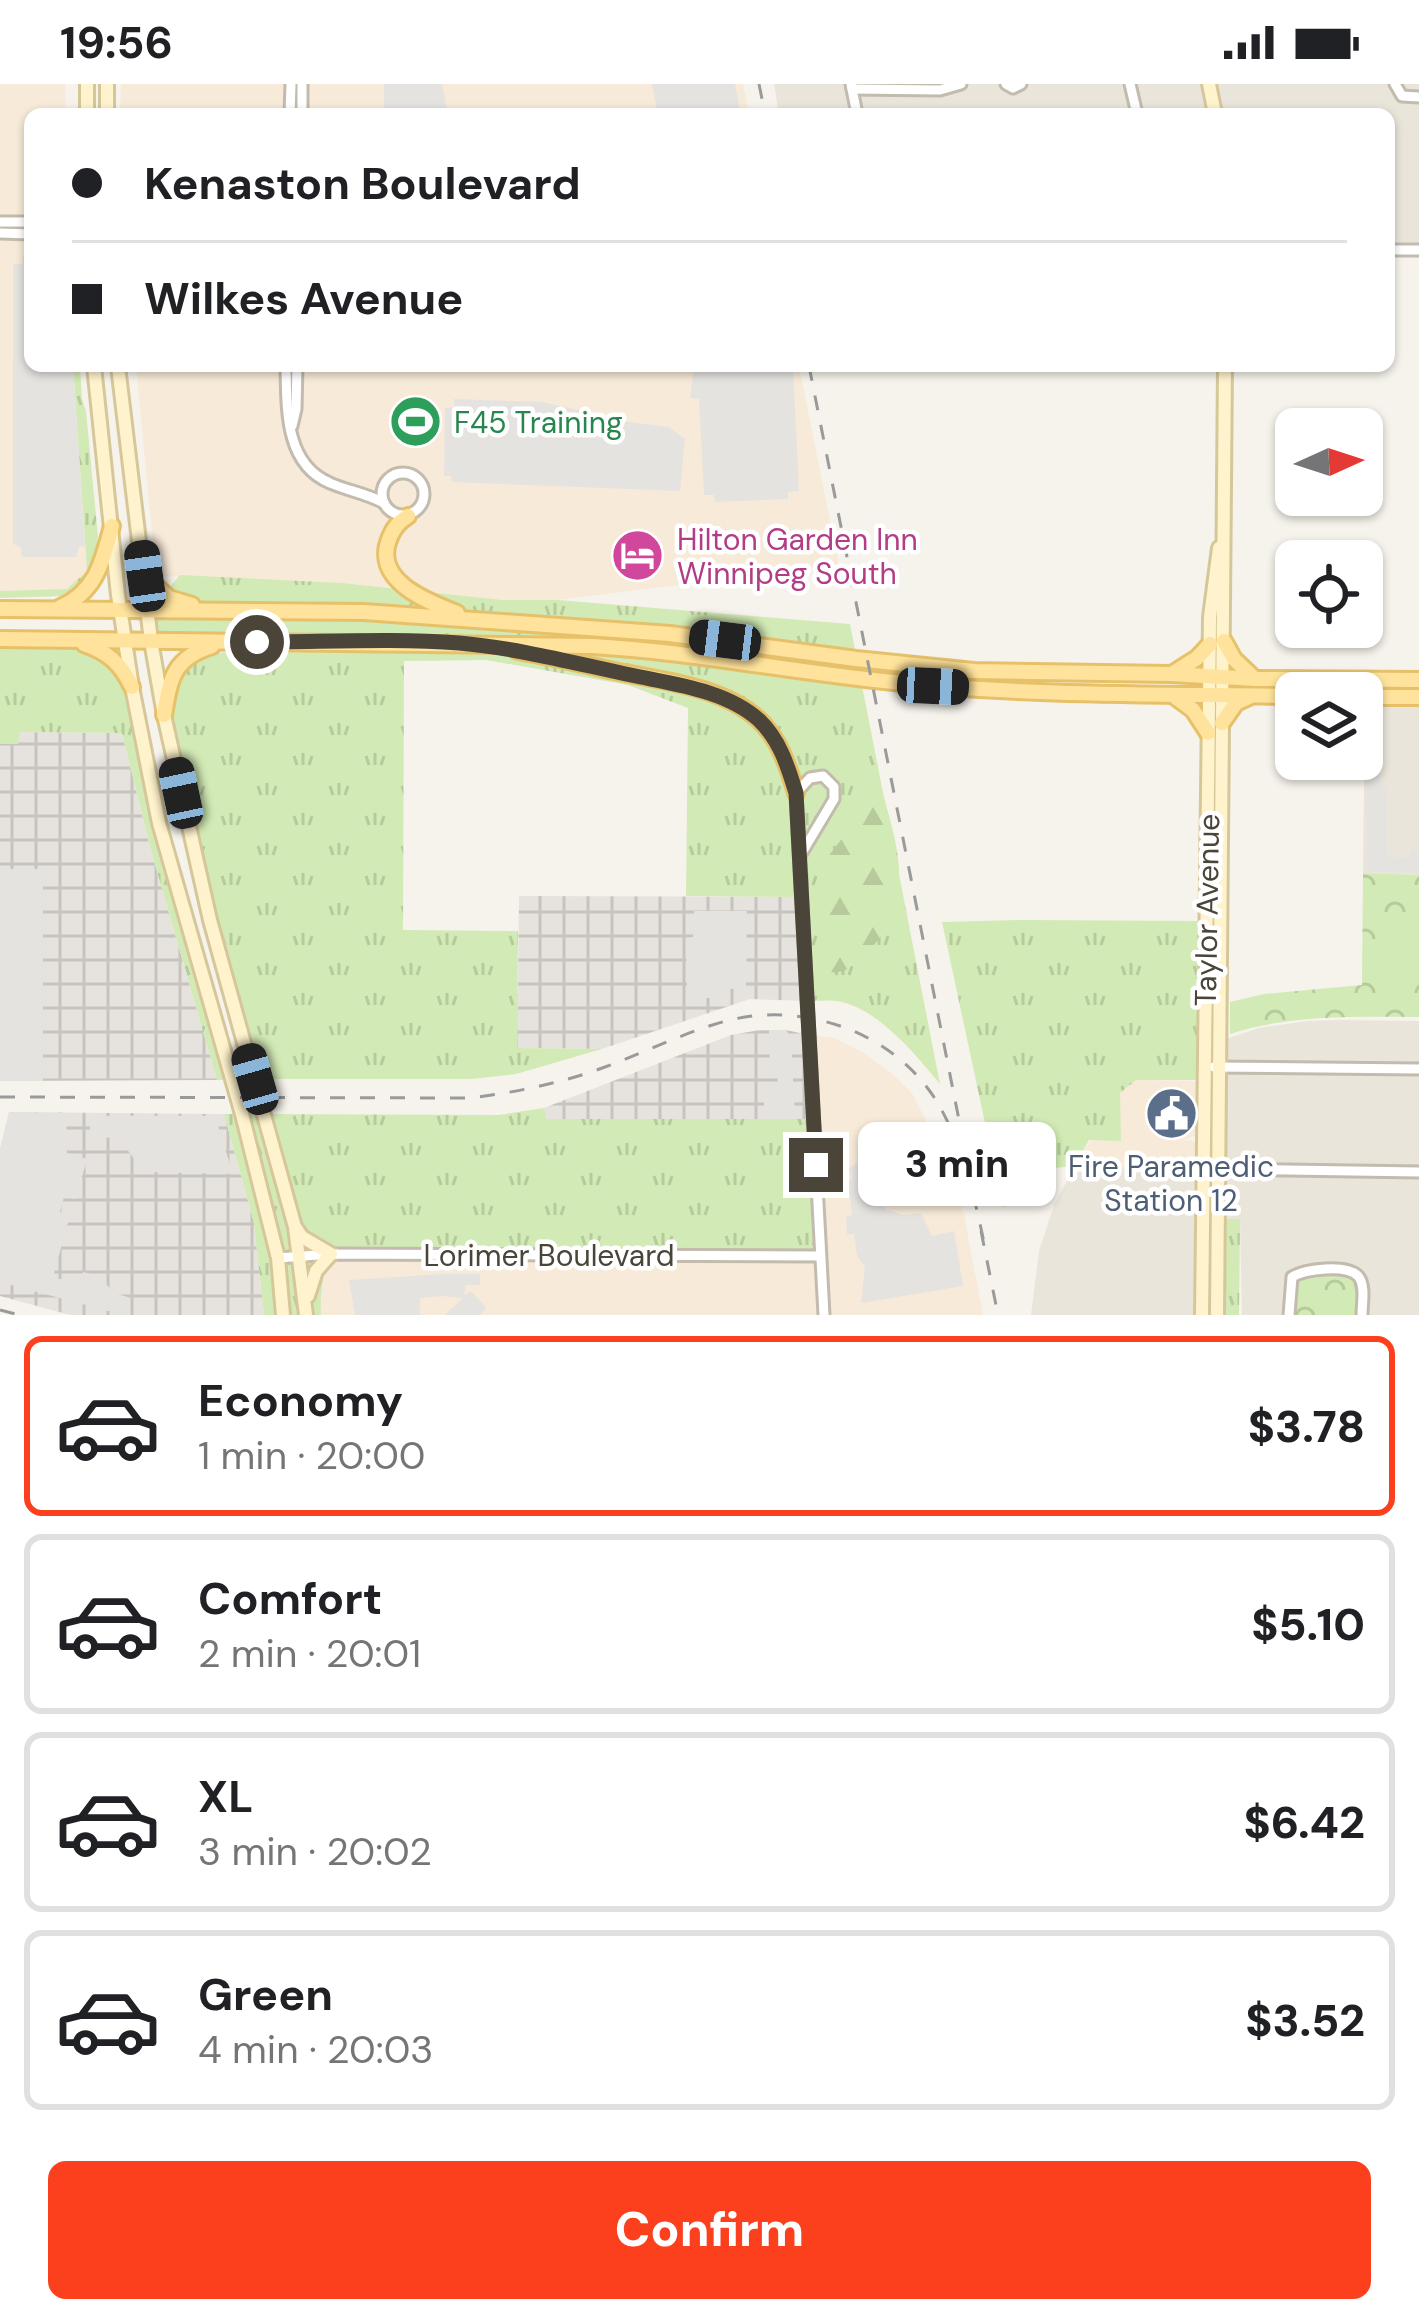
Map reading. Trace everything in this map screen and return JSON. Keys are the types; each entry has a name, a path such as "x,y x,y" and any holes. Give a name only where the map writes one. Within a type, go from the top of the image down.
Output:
{"main road":[{"path":"95,372 132,687 159,823 242,1114 278,1258 283,1315"},
{"path":"119,372 164,715 210,920 295,1227 305,1312"},
{"name":"Taylor Avenue","path":"1212,1067 1208,733 1215,694 1225,506 1225,372"},
{"path":"408,516 399,521 386,544 392,575 409,592 473,619"},
{"path":"56,609 78,599 96,579 112,526"},
{"path":"145,576 169,598 214,611"},
{"path":"0,609 364,612 473,619 670,634 930,668 1216,677 1275,691"},
{"path":"0,639 593,646 933,686 1169,694 1419,680"},
{"path":"73,641 107,654 122,667 132,687"},
{"path":"164,715 169,686 181,663 226,642"},
{"path":"459,643 685,686 727,701 757,718 770,733 787,762 796,793"},
{"path":"1172,674 1217,643 1255,687"},
{"path":"1222,723 1255,687"},
{"path":"1169,694 1193,710 1208,733"},
{"name":"Taylor Avenue","path":"1215,694 1222,723 1211,1169 1217,1315"},
{"path":"1383,697 1419,697"},
{"name":"Taylor Avenue","path":"1202,1315 1211,1169"},
{"path":"295,1227 302,1237 331,1254 316,1271 305,1312"}],"street":[{"path":"852,87 940,89 961,84"},
{"path":"1006,84 1013,88 1022,84"},
{"path":"1395,84 1402,96 1419,97"},
{"path":"286,372 290,431 307,468 324,481 383,503 393,513 408,516 423,503 421,482 410,474 349,488"},
{"path":"290,431 297,372"},
{"path":"383,503 385,481"},
{"path":"800,856 834,799 831,782 823,776 806,780 796,793 824,1315"},
{"path":"1212,1067 1419,1069"},
{"path":"1211,1169 1419,1172"},
{"name":"Lorimer Boulevard","path":"278,1258 331,1254 820,1256"},
{"path":"1289,1315 1292,1276 1310,1269 1344,1270 1360,1278 1362,1315"}],"shaded area":[{"path":"0,84 65,84 66,108 24,108 24,218 0,218"},
{"path":"121,84 743,84 748,108 120,108"},
{"path":"384,84 442,84 447,108 384,108"},
{"path":"652,84 735,84 740,108 657,108"},
{"path":"774,84 1419,84 1419,251 1395,251 1395,108 778,108"},
{"path":"0,233 24,234 24,372 73,372 87,571 63,590 0,591"},
{"path":"24,255 24,372 73,372 85,546 79,547 76,557 22,557 21,547 13,544 13,264 22,264"},
{"path":"137,372 800,372 839,565 558,600 503,600 342,583 156,576"},
{"path":"693,372 793,372 799,491 788,492 788,499 715,502 714,495 704,495 699,399 690,398"},
{"path":"454,399 543,402 669,427 685,439 680,491 452,482 451,476 444,476 445,408 454,407"},
{"path":"1383,697 1419,697 1419,875 1363,873 1364,780 1383,780"},
{"path":"19,732 122,733 217,1080 0,1081 0,744 18,744"},
{"path":"1368,780 1380,780 1387,790 1387,857 1410,858 1410,850 1419,850 1419,872 1367,872"},
{"path":"0,869 43,869 43,1081 0,1081"},
{"path":"519,896 801,897 807,1001 750,999 602,1049 517,1048"},
{"path":"694,911 747,911 746,988 730,989 730,998 687,995 686,938 693,937"},
{"path":"1341,1020 1419,1021 1419,1315 1242,1315 1240,1219 1218,1218 1220,1041 1259,1028"},
{"path":"760,1030 809,1035 813,1119 545,1119 544,1108 731,1035"},
{"path":"769,1030 786,1030 791,1038 795,1119 764,1119 764,1092 778,1090 777,1070 770,1070"},
{"path":"809,1035 834,1038 862,1052 912,1093 947,1162 964,1215 983,1315 321,1315 320,1290 331,1254 820,1256"},
{"path":"1136,1080 1196,1081 1195,1136 1183,1140 1195,1141 1195,1168 1075,1166 1120,1093"},
{"path":"9,1112 224,1114 254,1223 264,1315 70,1315 0,1296 0,1149"},
{"path":"9,1112 66,1113 67,1153 87,1159 76,1199 64,1197 60,1212 70,1215 53,1277 79,1284 83,1272 99,1276 114,1293 128,1297 123,1315 0,1282 0,1149"},
{"path":"90,1116 215,1116 233,1174 149,1172 140,1167 122,1138 90,1137"},
{"path":"857,1164 886,1209 903,1215 921,1213 932,1236 954,1231 963,1286 861,1303 865,1267 857,1256 854,1234 847,1234 846,1216 852,1215 848,1168"},
{"path":"1075,1166 1199,1169 1198,1315 1031,1315 1039,1251 1054,1205"},
{"path":"480,1274 480,1285 466,1285 464,1295 471,1291 486,1308 480,1315 445,1315 463,1298 442,1296 420,1298 420,1315 355,1315 349,1280"}],"green space":[{"path":"73,372 80,372 86,411 98,537 95,563 84,583 66,596 0,598 0,591 67,589 87,571"},
{"path":"180,575 342,583 503,600 558,600 850,624 940,1084 894,1033 866,1012 836,1001 807,1001 802,897 686,896 688,708 628,685 486,660 404,661 403,930 518,931 517,1048 602,1049 516,1074 472,1079 255,1079 164,715 172,675 200,655 229,652 433,652 289,642 151,641 147,610 208,611 161,597"},
{"path":"73,641 122,667 159,823 232,1080 217,1080 122,733 20,732 18,744 0,744 0,642"},
{"path":"869,769 877,773 891,822 898,893 881,936 848,968 829,972 822,970 817,871 860,815 861,774"},
{"path":"1363,873 1419,875 1419,1017 1300,1020 1230,1034 1230,1002 1362,985"},
{"path":"1378,914 1419,914 1419,981 1377,981"},
{"path":"1206,921 1205,1080 1136,1080 1120,1093 1121,1141 1089,1140 1075,1166 1032,1170 1020,1203 1003,1207 942,922"},
{"path":"544,1108 546,1119 813,1119 820,1256 331,1254 322,1284 321,1315 264,1315 254,1223 224,1114 499,1115"},
{"path":"1218,1218 1240,1219 1239,1315 1217,1315"},
{"path":"1312,1273 1351,1278 1357,1290 1358,1315 1293,1315 1296,1284"}],"railway":[{"path":"759,84 764,108"},
{"path":"810,372 960,1125"},
{"path":"0,1097 471,1098 572,1078 726,1021 787,1015 848,1029 875,1042 922,1081 956,1140 985,1247"},
{"path":"981,1231 998,1315"},
{"path":"0,1310 19,1315"}],"place":[{"name":"F45 Training","path":"415,422"},
{"name":"Hilton Garden Inn Winnipeg South","path":"638,556"},
{"name":"Fire Paramedic Station 12","path":"1171,1114"}],"route":[{"path":"257,642 459,643 530,653 685,686 757,718 787,762 796,793 816,1165"}]}
